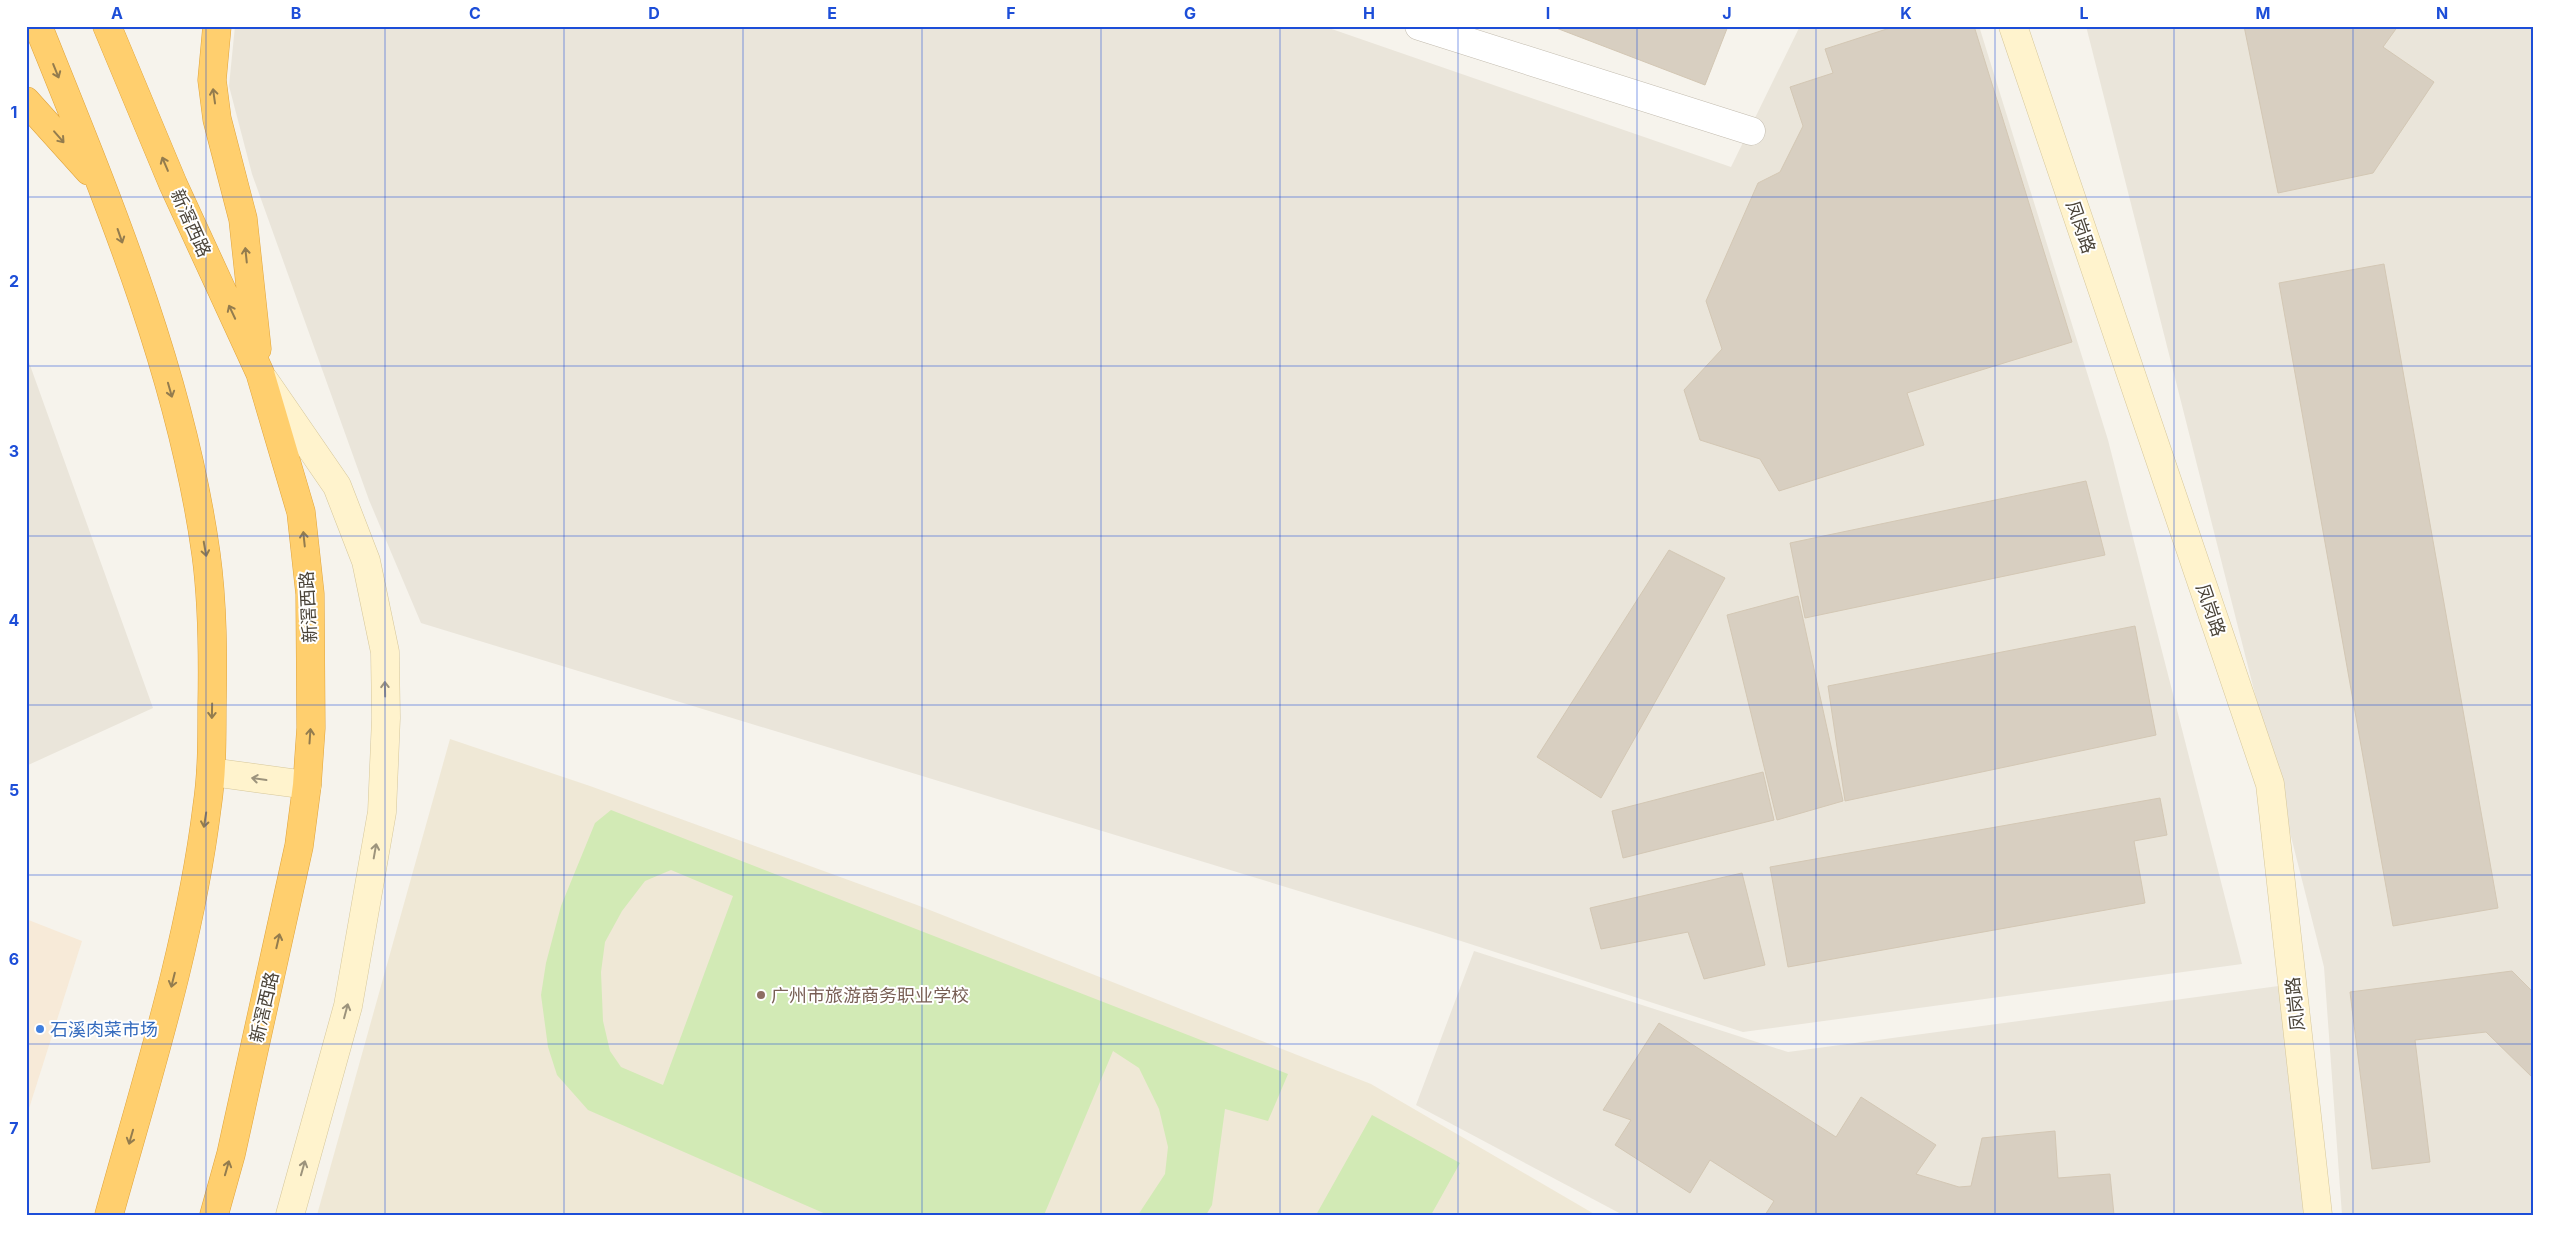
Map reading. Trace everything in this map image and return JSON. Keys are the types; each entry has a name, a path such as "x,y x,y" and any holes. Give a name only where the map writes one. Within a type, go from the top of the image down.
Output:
{"highway":[{"path":"38,26 104,190 158,350 178,418 206,554 212,620 211,772 198,868 173,979 108,1215"},
{"name":"新滘西路","path":"107,26 173,184 260,373 300,512 310,594 311,728 307,785 299,846 231,1154 214,1215"},
{"path":"217,26 212,80 226,159 242,219 260,373"},
{"path":"26,101 104,190"}],"street":[{"path":"1419,26 1751,131"},
{"name":"凤岗路","path":"2013,26 2270,784 2318,1215"},
{"path":"260,373 337,486 366,561 385,652 386,718 382,812 348,1006 290,1215"},
{"path":"211,772 307,785"}],"shaded area":[{"path":"235,26 1323,26 1731,167 1800,26 1979,26 2108,440 2242,964 1743,1032 1430,931 421,623 369,500 252,174 229,86"},
{"path":"2086,26 2533,26 2533,1215 2342,1215 2324,967"},
{"path":"26,354 153,708 26,766"},
{"name":"广州市旅游商务职业学校","path":"450,739 590,786 917,905 1371,1084 1596,1215 317,1215"},
{"name":"石溪肉菜市场","path":"26,919 82,941 26,1118"},
{"path":"1474,951 1788,1052 2286,985 2308,1215 1623,1215 1416,1105"}],"green space":[{"path":"611,810 1288,1074 1268,1121 1225,1109 1212,1205 1206,1215 1138,1215 1165,1174 1168,1147 1159,1109 1139,1068 1113,1051 1044,1215 828,1215 588,1110 557,1075 548,1047 541,995 546,963 561,906 595,823","holes":["671,870 733,896 663,1085 621,1067 610,1051 603,1021 601,972 605,942 622,911 645,881"]},
{"path":"1372,1115 1460,1163 1431,1215 1316,1215"}],"building":[{"path":"1551,26 1728,26 1705,85"},
{"path":"1896,26 1974,26 2072,342 1907,393 1924,445 1779,491 1760,459 1700,440 1684,390 1722,349 1706,301 1758,183 1780,172 1803,126 1790,87 1833,73 1825,49"},
{"path":"2244,26 2398,26 2383,47 2434,82 2373,173 2278,193"},
{"path":"2384,264 2498,908 2393,926 2279,283"},
{"path":"2086,481 2105,555 1805,618 1790,543"},
{"path":"1669,550 1725,578 1601,798 1537,757"},
{"path":"1798,596 1843,801 1777,820 1727,615"},
{"path":"2135,626 2156,735 1845,801 1828,686"},
{"path":"1763,772 1774,820 1623,858 1612,811"},
{"path":"2160,798 2167,835 2134,841 2145,903 1788,967 1770,867"},
{"path":"1742,873 1765,965 1704,979 1688,932 1601,949 1590,908"},
{"path":"2512,971 2533,992 2533,1078 2486,1032 2415,1040 2430,1162 2372,1169 2350,992"},
{"path":"1659,1023 1836,1137 1861,1097 1936,1145 1916,1174 1959,1187 1971,1186 1982,1138 2055,1131 2058,1178 2110,1174 2114,1215 1765,1215 1774,1201 1710,1160 1690,1193 1615,1145 1631,1120 1603,1110"}],"place":[{"name":"广州市旅游商务职业学校","path":"761,995"},
{"name":"石溪肉菜市场","path":"40,1029"}]}
